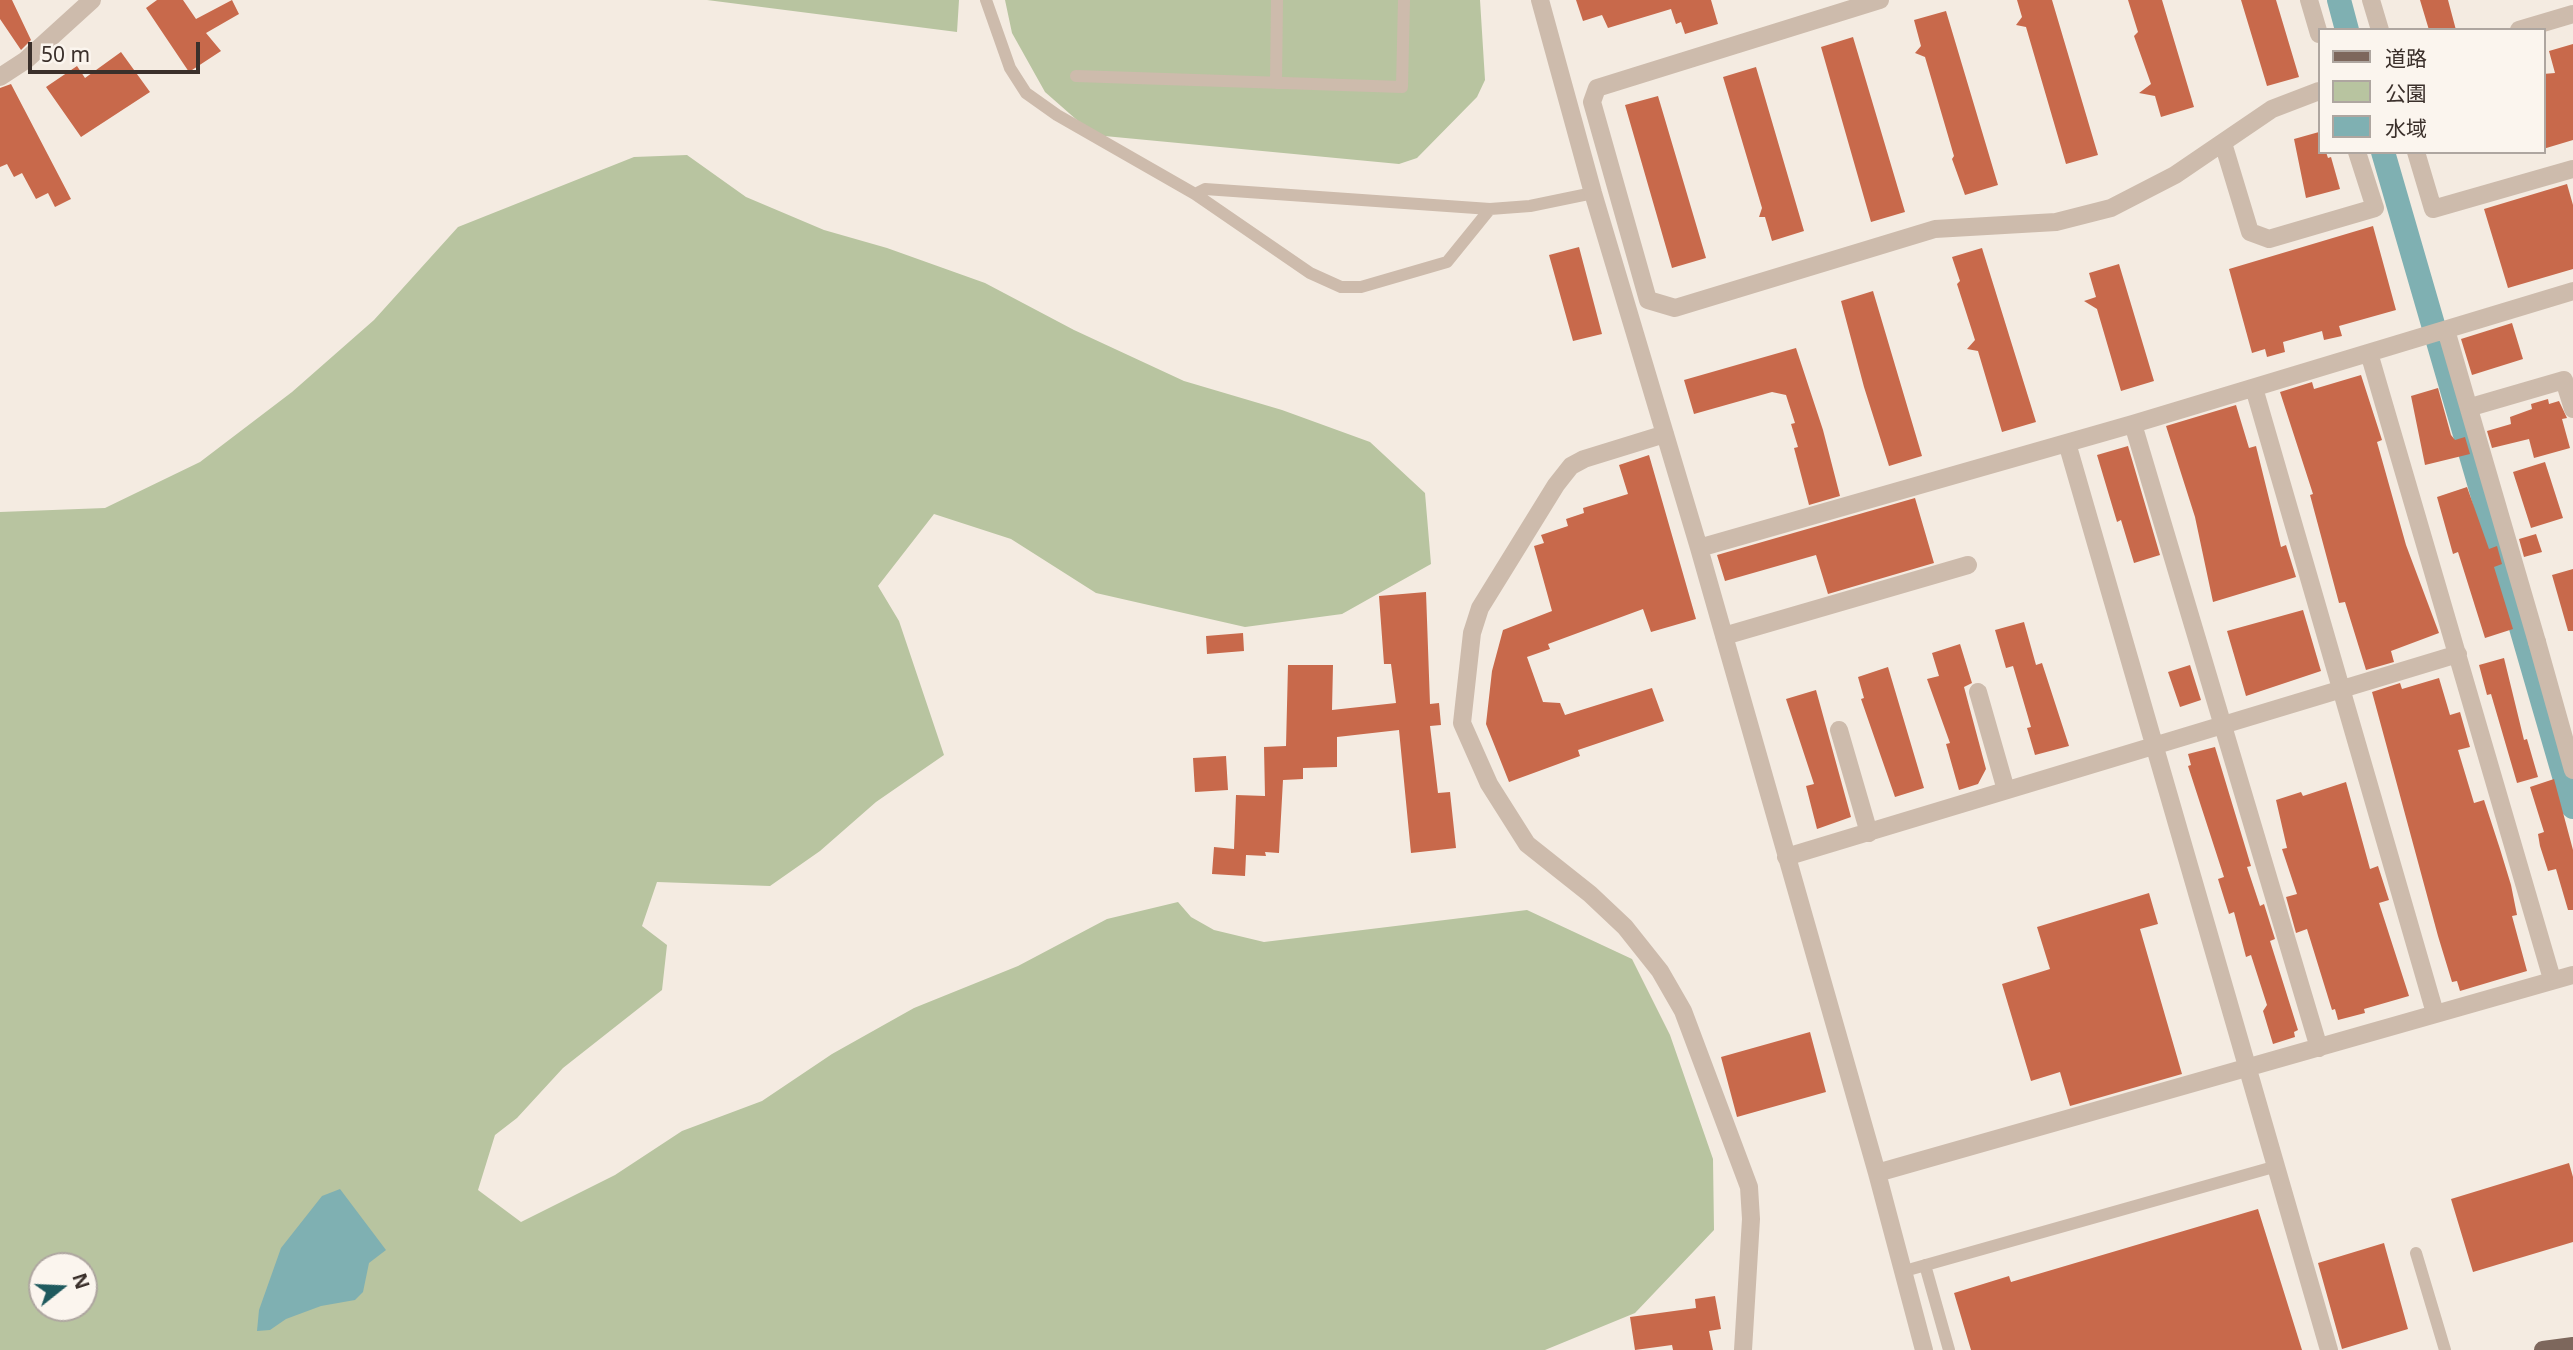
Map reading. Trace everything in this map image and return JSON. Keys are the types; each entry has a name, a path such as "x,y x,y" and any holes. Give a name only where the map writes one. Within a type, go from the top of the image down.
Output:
{"main road":[{"path":"2543,1350 2573,1346"}],"street":[{"path":"0,77 26,60 92,0"},
{"path":"1540,0 1593,193 1699,548 1877,1173 1901,1272 1924,1350"},
{"path":"1880,0 1597,88 1592,102 1647,300 1675,308 1935,229 2013,226 2085,216 2143,194 2272,109 2318,91"},
{"path":"2309,0 2318,31"},
{"path":"2371,0 2379,28"},
{"path":"2526,28 2573,14"},
{"path":"2223,143 2250,232 2269,239 2375,208 2358,154"},
{"path":"2417,154 2433,209 2573,169"},
{"path":"1699,548 2133,424 2573,292"},
{"path":"2446,330 2471,407 2573,770"},
{"path":"2369,354 2552,979"},
{"path":"2471,407 2564,380 2573,409"},
{"path":"2254,388 2435,1013"},
{"path":"2133,424 2225,724 2319,1048"},
{"path":"1665,434 1584,459 1571,466 1556,485 1480,608 1472,634 1462,723 1489,784 1527,844 1590,894 1625,927 1660,971 1683,1011 1749,1187 1751,1219 1743,1350"},
{"path":"2067,443 2329,1350"},
{"path":"1724,636 1968,565"},
{"path":"1786,857 2458,654"},
{"path":"1978,692 2006,790"},
{"path":"1839,730 1869,832"},
{"path":"1877,1173 2573,975"}],"lane":[{"path":"986,0 1010,68 1027,93 1057,115 1195,194 1310,273 1341,287 1352,288 1447,262 1490,209"},
{"path":"1276,0 1276,83"},
{"path":"1076,76 1402,87 1404,0"},
{"path":"1195,194 1205,189 1490,209 1530,206 1593,193"},
{"path":"1901,1272 2277,1166"},
{"path":"2416,1253 2445,1350"},
{"path":"1925,1265 1949,1350"}],"green space":[{"path":"707,0 959,0 957,32"},
{"path":"1005,0 1480,0 1485,80 1477,97 1417,158 1399,164 1094,135 1045,92 1012,33"},
{"path":"687,155 746,197 824,230 887,248 985,283 1074,330 1184,381 1282,410 1370,442 1425,493 1431,564 1342,614 1245,627 1096,593 1011,539 934,514 878,586 899,621 944,755 876,802 820,851 770,886 657,882 642,926 667,945 662,990 563,1068 517,1118 495,1135 478,1190 521,1222 615,1175 682,1131 762,1101 832,1054 914,1008 1018,966 1107,919 1178,902 1191,917 1214,930 1264,942 1527,910 1632,959 1670,1035 1713,1159 1714,1230 1635,1313 1545,1350 0,1350 0,512 105,508 200,462 292,392 374,320 458,227 634,157"}],"water":[{"path":"340,1189 386,1250 369,1263 363,1292 355,1300 321,1306 286,1319 270,1330 257,1331 259,1310 281,1248 322,1196"}],"building":[{"path":"0,0 12,0 31,40 21,50 0,19"},
{"path":"157,0 183,0 196,19 232,0 239,14 206,33 221,51 189,72 146,8"},
{"path":"1576,0 1711,0 1718,24 1685,34 1681,22 1676,24 1671,9 1608,28 1602,15 1583,21"},
{"path":"2017,0 2052,0 2098,155 2066,164 2026,27 2016,25 2022,17"},
{"path":"2128,0 2162,0 2194,107 2161,117 2155,96 2139,93 2151,84 2134,36 2138,32"},
{"path":"2241,0 2276,0 2299,77 2267,86"},
{"path":"2420,0 2448,0 2455,28 2428,28"},
{"path":"1946,11 1998,185 1965,195 1952,159 1954,156 1925,57 1915,53 1921,46 1914,20"},
{"path":"1853,37 1905,212 1871,222 1821,47"},
{"path":"2573,44 2573,140 2545,148 2545,74 2555,73 2549,51"},
{"path":"121,52 150,92 81,137 46,87 77,66 85,78"},
{"path":"1756,67 1804,231 1772,241 1765,217 1759,217 1762,208 1723,77"},
{"path":"11,84 71,199 55,207 48,193 36,199 22,173 14,177 7,164 0,167 0,88"},
{"path":"1658,96 1706,258 1672,268 1625,105"},
{"path":"2318,132 2318,154 2331,157 2340,189 2306,198 2294,139"},
{"path":"2567,184 2573,205 2573,269 2508,288 2484,209"},
{"path":"2373,226 2396,310 2339,326 2342,336 2324,340 2322,331 2283,342 2285,352 2267,357 2265,349 2252,353 2229,269"},
{"path":"1579,247 1602,334 1573,341 1549,255"},
{"path":"1982,248 2036,422 2002,432 1978,351 1967,349 1975,340 1957,284 1960,281 1952,257"},
{"path":"2119,264 2154,381 2121,391 2097,309 2084,301 2096,297 2089,273"},
{"path":"1873,291 1922,456 1889,466 1841,301"},
{"path":"2512,323 2523,359 2472,375 2461,339"},
{"path":"1796,348 1823,430 1840,496 1809,505 1794,448 1798,447 1791,424 1795,423 1786,395 1772,392 1694,414 1684,380"},
{"path":"2361,375 2382,440 2377,442 2406,545 2439,633 2391,651 2394,662 2366,670 2345,602 2339,603 2310,495 2313,494 2280,392 2312,382 2314,389"},
{"path":"2438,388 2451,435 2455,440 2465,437 2470,454 2425,465 2411,396"},
{"path":"2548,399 2549,404 2559,401 2567,418 2562,419 2570,448 2534,458 2529,439 2492,448 2487,431 2511,424 2510,417 2532,409 2531,404"},
{"path":"2236,405 2249,448 2256,446 2281,547 2286,545 2296,577 2213,602 2195,517 2166,426"},
{"path":"2128,446 2160,555 2134,563 2121,520 2117,522 2097,455"},
{"path":"1649,455 1696,619 1651,632 1643,609 1548,644 1550,649 1527,657 1543,702 1560,703 1565,715 1652,688 1664,721 1578,750 1580,756 1509,782 1486,724 1492,671 1503,630 1552,611 1534,546 1544,543 1541,535 1568,526 1566,519 1584,513 1583,508 1628,494 1619,465"},
{"path":"2545,462 2563,518 2531,528 2513,472"},
{"path":"2467,487 2489,549 2497,546 2502,564 2494,567 2513,629 2485,638 2458,552 2453,554 2437,497"},
{"path":"1915,498 1934,563 1828,594 1816,555 1725,581 1717,555"},
{"path":"2536,534 2542,552 2524,557 2519,539"},
{"path":"2573,569 2573,631 2568,631 2552,575"},
{"path":"1426,592 1430,704 1439,703 1441,725 1430,726 1438,793 1450,792 1456,848 1411,853 1399,730 1337,737 1337,767 1303,768 1303,779 1283,780 1279,853 1265,852 1266,856 1246,855 1245,876 1212,874 1214,847 1234,849 1236,795 1265,796 1264,747 1286,746 1288,665 1333,665 1332,710 1396,703 1391,664 1384,664 1379,596"},
{"path":"2303,610 2321,671 2246,696 2227,631"},
{"path":"2024,622 2036,665 2042,663 2069,746 2035,755 2027,728 2031,727 2013,666 2006,668 1995,630"},
{"path":"1243,633 1244,651 1207,654 1206,636"},
{"path":"1960,644 1972,683 1964,687 1986,769 1978,784 1959,790 1946,744 1950,743 1927,679 1939,676 1932,653"},
{"path":"2504,658 2524,740 2527,739 2538,777 2517,783 2491,694 2487,695 2479,665"},
{"path":"2190,665 2201,700 2180,707 2168,672"},
{"path":"1888,667 1924,788 1895,797 1861,699 1864,698 1858,677"},
{"path":"2439,678 2450,715 2460,712 2470,747 2458,750 2474,803 2484,800 2500,849 2511,885 2517,915 2512,916 2527,971 2460,991 2457,981 2452,982 2438,936 2372,692 2400,683 2402,689"},
{"path":"1816,690 1851,817 1817,829 1806,786 1814,784 1786,699"},
{"path":"2215,747 2251,866 2247,867 2260,906 2264,904 2275,939 2270,941 2298,1030 2294,1032 2295,1037 2273,1044 2263,1011 2267,1005 2251,955 2246,957 2234,912 2229,914 2218,879 2224,877 2188,766 2191,765 2188,754"},
{"path":"1226,756 1228,790 1195,792 1193,758"},
{"path":"2554,779 2573,850 2573,910 2568,910 2556,869 2548,871 2538,834 2544,832 2530,787"},
{"path":"2346,782 2370,869 2378,866 2389,900 2379,903 2409,996 2338,1020 2335,1009 2332,1010 2307,929 2296,933 2286,897 2297,894 2282,849 2287,848 2276,800 2301,792 2303,796"},
{"path":"2149,893 2158,924 2140,929 2182,1074 2070,1106 2060,1072 2031,1081 2002,984 2050,969 2037,927"},
{"path":"1810,1032 1826,1092 1737,1117 1721,1057"},
{"path":"2569,1163 2573,1177 2573,1242 2473,1272 2451,1199"},
{"path":"2258,1209 2302,1350 1971,1350 1954,1293 2009,1276 2011,1282"},
{"path":"2384,1243 2408,1329 2342,1349 2318,1263"},
{"path":"1715,1296 1721,1329 1709,1331 1713,1350 1673,1350 1672,1345 1635,1350 1630,1317 1696,1308 1695,1299"}],"waterway":[{"path":"2339,0 2346,28"},
{"path":"2384,154 2573,807"}]}
